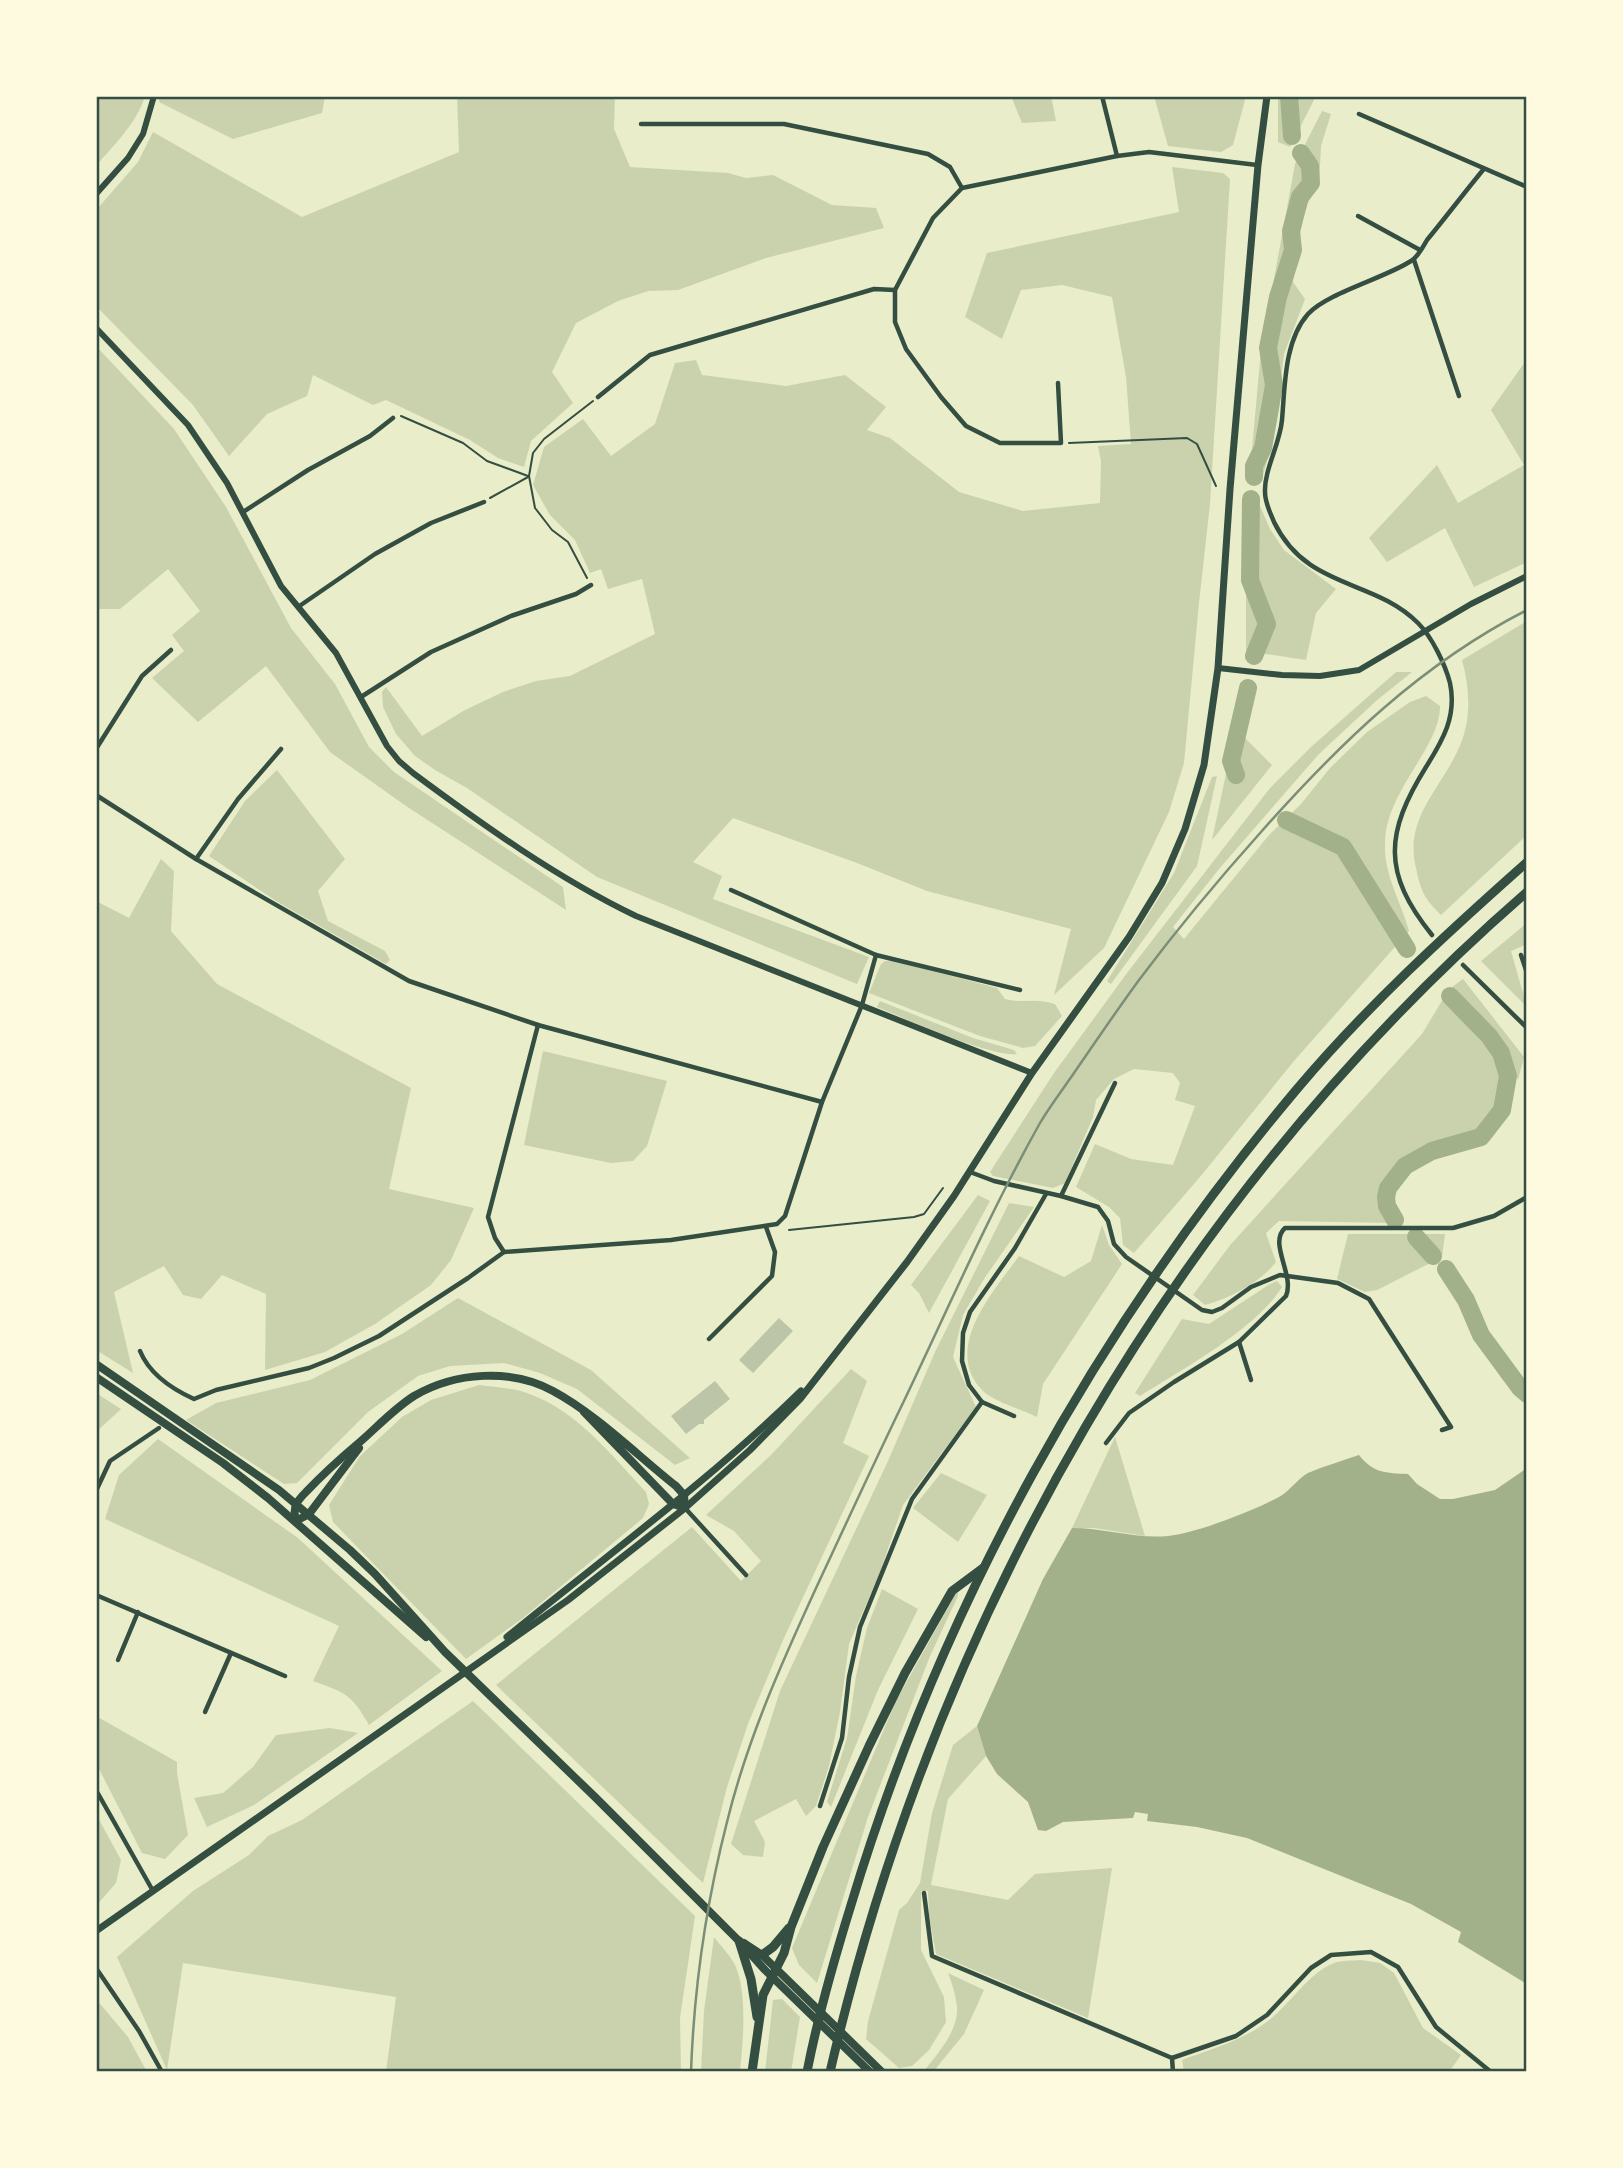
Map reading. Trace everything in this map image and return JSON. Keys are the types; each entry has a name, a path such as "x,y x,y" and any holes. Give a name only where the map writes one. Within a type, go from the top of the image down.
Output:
{"highway":[{"path":"807,2072 831,1973 869,1844 908,1737 953,1631 1018,1499 1070,1407 1133,1309 1223,1182 1299,1087 1384,995 1527,862"},
{"path":"830,2072 852,1978 892,1848 928,1749 996,1593 1063,1462 1151,1321 1240,1195 1316,1105 1399,1014 1479,934 1527,892"},
{"path":"96,1364 239,1461 309,1514 375,1574 445,1651 739,1941 877,2070"},
{"path":"296,1521 296,1503 316,1481 397,1408 432,1387 468,1377 490,1376 531,1382 568,1400 584,1412 676,1486 684,1495 684,1508 673,1504 584,1412"},
{"path":"96,1377 223,1463 296,1521 413,1626 445,1651"},
{"path":"296,1521 309,1514 380,1424"},
{"path":"752,2072 763,1995 775,1973 838,1814 905,1673 952,1591 985,1567"},
{"path":"762,1955 791,1927"},
{"path":"739,1941 762,1955 775,1973"},
{"path":"739,1941 751,1979 758,2022"}],"main road":[{"path":"96,1931 568,1600 684,1508 775,1426 824,1369 908,1262 970,1172 1032,1073 1129,937 1162,883 1185,829 1204,765 1218,668 1230,489 1258,165 1267,96"},
{"path":"477,1662 733,1454 824,1369"}],"street":[{"path":"96,194 128,158 143,134 155,96"},
{"path":"1102,96 1117,156"},
{"path":"1359,114 1527,187"},
{"path":"641,124 785,124 928,154 950,167 962,188"},
{"path":"1058,383 1060,443 1000,443 966,426 941,397 906,349 895,322 895,290 933,218 962,188 1117,156 1149,152 1258,165"},
{"path":"1432,935 1414,912 1402,889 1396,866 1395,841 1401,815 1413,788 1447,731 1452,712 1450,684 1442,661 1419,623 1396,607 1305,563 1287,545 1267,507 1264,491 1281,432 1289,357 1301,324 1309,313 1323,303 1414,260 1483,170"},
{"path":"1358,216 1420,250"},
{"path":"1414,260 1459,396"},
{"path":"598,397 650,355 874,289 895,290"},
{"path":"96,328 188,425 221,473 273,572 336,653 377,731 399,761 573,883 636,916 1032,1073"},
{"path":"243,512 308,470 370,436 393,418"},
{"path":"298,607 374,554 430,523 484,502"},
{"path":"1218,668 1282,675 1336,675 1359,670 1471,604 1527,576"},
{"path":"361,697 431,652 511,616 576,594 591,585"},
{"path":"96,749 142,676 171,650"},
{"path":"196,859 238,799 281,748"},
{"path":"96,795 196,859 409,981 538,1025 822,1102"},
{"path":"731,890 876,955 1020,990"},
{"path":"140,1351 145,1363 167,1383 178,1392 194,1399 216,1390 309,1368 334,1358 379,1336 504,1252 671,1240 777,1224 785,1216 822,1102 862,1005 876,955"},
{"path":"1521,955 1527,973"},
{"path":"1463,965 1527,1028"},
{"path":"504,1252 495,1238 488,1217 538,1025"},
{"path":"1061,1196 1115,1083"},
{"path":"970,1172 994,1181 1098,1207 1108,1221 1114,1244 1126,1257 1202,1310 1212,1312 1222,1308 1260,1283 1280,1275 1338,1283 1369,1299 1451,1427 1442,1430"},
{"path":"1014,1416 982,1402 969,1385 962,1361 963,1333 970,1312 1015,1248 1046,1194"},
{"path":"1105,1443 1129,1413 1239,1342 1286,1296 1288,1275 1280,1252 1279,1238 1280,1232 1285,1228 1453,1228 1494,1216 1527,1197"},
{"path":"709,1339 772,1276 775,1252 766,1227"},
{"path":"1239,1342 1251,1380"},
{"path":"820,1806 842,1738 849,1677 866,1614 912,1499 982,1402"},
{"path":"96,1491 110,1461 159,1428"},
{"path":"684,1508 746,1575"},
{"path":"96,1595 285,1676"},
{"path":"118,1660 138,1612"},
{"path":"205,1712 232,1653"},
{"path":"96,1790 153,1892"},
{"path":"924,1893 932,1956 1171,2058 1236,2036 1267,2015 1311,1968 1331,1955 1371,1952 1398,1967 1436,2027 1491,2072"},
{"path":"96,1968 139,2031 162,2072"},
{"path":"1171,2058 1173,2072"}],"path":[{"path":"591,585 568,542 552,530 535,508 529,476 533,453 544,439 598,397"},
{"path":"393,418 401,416 409,419 463,443 487,461 529,476"},
{"path":"1060,443 1187,438 1197,444 1216,486"},
{"path":"484,502 529,476"},
{"path":"789,1230 914,1217 924,1214 943,1188"}],"shaded area":[{"path":"96,96 145,96 130,125 96,166"},
{"path":"160,96 325,96 322,113 233,139 159,102"},
{"path":"457,96 615,96 614,129 630,167 728,173 746,178 773,175 832,205 876,208 884,228 766,258 678,290 648,291 618,301 576,323 552,372 573,403 531,441 524,467 498,458 470,440 386,400 373,405 313,375 307,396 267,414 229,456 193,405 96,306 98,208 138,162 153,132 302,217 459,152"},
{"path":"1011,96 1051,96 1056,121 1022,123"},
{"path":"1154,96 1246,96 1233,145 1221,152 1168,146"},
{"path":"1278,96 1316,96 1290,147 1278,142"},
{"path":"1322,111 1331,114 1321,146 1319,185 1304,209 1293,282 1305,299 1284,354 1273,440 1261,482 1249,482 1261,350 1295,164"},
{"path":"1172,167 1223,173 1230,179 1210,504 1184,763 1169,812 1104,948 1054,995 1071,929 927,891 733,818 693,862 722,876 713,899 869,957 857,984 597,877 467,788 415,756 396,734 383,707 382,692 386,687 422,736 465,710 503,692 536,681 570,676 655,634 642,579 608,589 601,569 590,573 575,540 550,515 533,485 544,447 583,419 611,456 655,424 675,363 696,360 702,375 786,386 845,375 886,407 867,430 890,438 959,492 1023,511 1100,503 1101,461 1098,446 1131,444 1126,377 1112,297 1062,285 1021,290 1002,339 965,317 987,253 1179,212"},
{"path":"96,346 174,429 226,507 291,628 335,684 369,747 394,772 563,887 566,910 406,806 330,752 266,666 198,722 152,678 184,651 172,635 200,611 168,569 120,609 96,609"},
{"path":"1527,359 1527,562 1474,587 1445,528 1387,562 1369,538 1437,465 1458,503 1524,465 1491,410"},
{"path":"1257,499 1270,529 1284,550 1336,589 1316,613 1306,660 1246,651 1246,500"},
{"path":"1527,621 1527,835 1441,915 1427,899 1420,883 1414,851 1415,835 1425,806 1458,750 1466,728 1468,694 1462,660"},
{"path":"1396,672 1412,672 1318,755 1219,869 1173,927 1184,939 1269,835 1301,804 1330,768 1367,732 1410,702 1426,696 1440,706 1438,722 1394,806 1387,825 1385,844 1390,878 1409,931 1294,1061 1134,1253 1123,1245 1120,1218 1109,1207 1076,1187 1095,1144 1131,1159 1173,1165 1195,1106 1175,1100 1180,1083 1173,1073 1134,1069 1114,1079 1096,1100 1093,1117 1065,1183 1053,1188 993,1176 990,1172 1054,1073 1127,973 1270,788 1311,747"},
{"path":"1243,736 1272,765 1212,840 1227,769"},
{"path":"277,770 345,859 318,891 328,921 385,951 390,960 386,964 276,901 209,856 245,801"},
{"path":"1217,776 1197,866 1111,984 1107,981 1174,873 1212,777"},
{"path":"161,859 174,871 171,931 217,984 411,1088 389,1189 474,1208 451,1260 431,1285 375,1324 325,1352 265,1370 266,1294 222,1275 201,1299 183,1295 164,1266 114,1292 133,1373 96,1350 96,901 129,918"},
{"path":"1527,923 1527,944 1511,951 1527,1007 1481,961"},
{"path":"895,961 997,988 1005,999 1055,1004 1062,1016 1035,1046 1023,1048 980,1036 869,993 881,964"},
{"path":"1463,979 1524,1057 1518,1080 1503,1042 1452,987"},
{"path":"1443,999 1497,1058 1502,1077 1496,1105 1475,1133 1427,1144 1401,1163 1378,1197 1392,1223 1279,1221 1266,1233 1276,1262 1269,1270 1244,1289 1205,1305 1193,1295 1231,1244 1422,1034"},
{"path":"880,1001 973,1038 1014,1050 1017,1054 988,1050 948,1036 877,1007"},
{"path":"543,1051 667,1081 647,1146 633,1161 611,1163 524,1145"},
{"path":"978,1195 990,1201 929,1313 919,1293 911,1285"},
{"path":"1009,1203 1034,1207 984,1279 963,1315 953,1357 976,1407 903,1505 880,1572 849,1644 840,1712 829,1766 816,1806 806,1816 796,1799 754,1821 765,1842 763,1857 743,1855 731,1844 780,1691 888,1461 935,1352"},
{"path":"1102,1225 1109,1245 1122,1264 1043,1384 1037,1417 988,1395 971,1375 967,1357 969,1339 976,1321 997,1286 1019,1256 1064,1277 1091,1261"},
{"path":"1348,1234 1445,1234 1442,1257 1377,1290 1365,1292 1337,1279"},
{"path":"1277,1281 1282,1287 1270,1303 1237,1333 1140,1396 1135,1393 1182,1319 1209,1324"},
{"path":"458,1298 591,1370 690,1458 675,1465 577,1389 540,1373 504,1363 450,1366 418,1376 368,1412 297,1483 284,1484 186,1420 216,1403 310,1380 402,1334"},
{"path":"851,1369 867,1381 843,1443 869,1456 784,1638 748,1724 727,1787 703,1883 496,1685 692,1527 741,1581 761,1561 734,1531 706,1515 771,1455"},
{"path":"479,1385 527,1393 578,1422 646,1492 649,1504 643,1518 523,1618 466,1659 333,1522 329,1505 360,1456 402,1417 431,1400"},
{"path":"96,1393 121,1409 96,1432"},
{"path":"1115,1437 1145,1536 1094,1528 1072,1528"},
{"path":"158,1439 298,1538 442,1671 369,1725 346,1695 313,1681 339,1626 105,1519 119,1475"},
{"path":"1359,1455 1380,1471 1408,1474 1417,1484 1440,1499 1495,1490 1527,1468 1527,1984 1458,1942 1461,1932 1411,1904 1247,1838 1197,1827 1147,1821 1148,1814 1135,1812 1133,1818 1063,1822 1046,1831 1038,1830 1028,1802 997,1774 986,1756 977,1726 1043,1579 1072,1528 1156,1537 1194,1531 1268,1503 1308,1473"},
{"path":"941,1473 987,1495 958,1542 913,1508"},
{"path":"882,1589 918,1609 878,1690 831,1807 827,1802 847,1738 856,1676 867,1628"},
{"path":"956,1593 958,1596 930,1656 868,1817 817,1983 799,1965 792,1948 895,1703"},
{"path":"473,1701 695,1916 680,2018 681,2072 386,2072 396,1997 183,1963 167,2070 117,1957 193,1891 249,1855 268,1836 302,1820"},
{"path":"96,1716 177,1762 188,1835 165,1859 142,1853 96,1763"},
{"path":"977,1726 986,1756 948,1799 931,1885 1008,1900 1035,1874 1112,1868 1088,2018 936,1954 929,1916 928,1891 921,1891 921,1950 944,1997 946,2022 929,2050 912,2066 899,2068 866,2039 868,2021 899,1910 920,1883 932,1813 953,1745"},
{"path":"330,1728 358,1733 254,1805 207,1827 194,1798 223,1793 253,1767 276,1735"},
{"path":"96,1814 121,1860 116,1883 96,1906"},
{"path":"714,1937 734,1963 741,1987 743,2016 740,2072 701,2072 704,2011"},
{"path":"1361,1960 1380,1963 1394,1973 1423,2028 1461,2055 1449,2072 1184,2072 1182,2060 1252,2032 1279,2011 1324,1968 1337,1962"},
{"path":"948,1973 984,1990 964,2034 933,2072 923,2072 946,2042 957,2016 954,1990"},
{"path":"96,1999 128,2037 147,2072 96,2072"},
{"path":"782,1999 800,2017 791,2072 765,2072 773,2000"}],"building":[{"path":"779,1318 793,1331 753,1373 739,1360"},
{"path":"715,1381 730,1399 704,1420 704,1424 699,1424 686,1434 671,1416"}],"waterway":[{"path":"1289,96 1292,136"},
{"path":"1254,477 1254,466 1263,448 1274,385 1268,348 1278,297 1293,250 1291,231 1300,197 1311,183 1310,166 1301,153"},
{"path":"1251,499 1250,580 1267,624 1254,656"},
{"path":"1236,775 1231,761 1248,688"},
{"path":"1286,820 1343,847 1407,949"},
{"path":"1395,1220 1387,1206 1386,1197 1388,1188 1405,1166 1432,1151 1481,1137 1502,1110 1508,1076 1501,1053 1489,1036 1450,996"},
{"path":"1416,1237 1433,1256"},
{"path":"1446,1269 1466,1300 1481,1335 1527,1394"}],"railway":[{"path":"691,2072 698,1978 707,1915 735,1791 755,1731 791,1643 870,1473 986,1227 1040,1123 1115,1014 1183,923 1290,799 1351,737 1417,681 1488,631 1527,610"}]}
